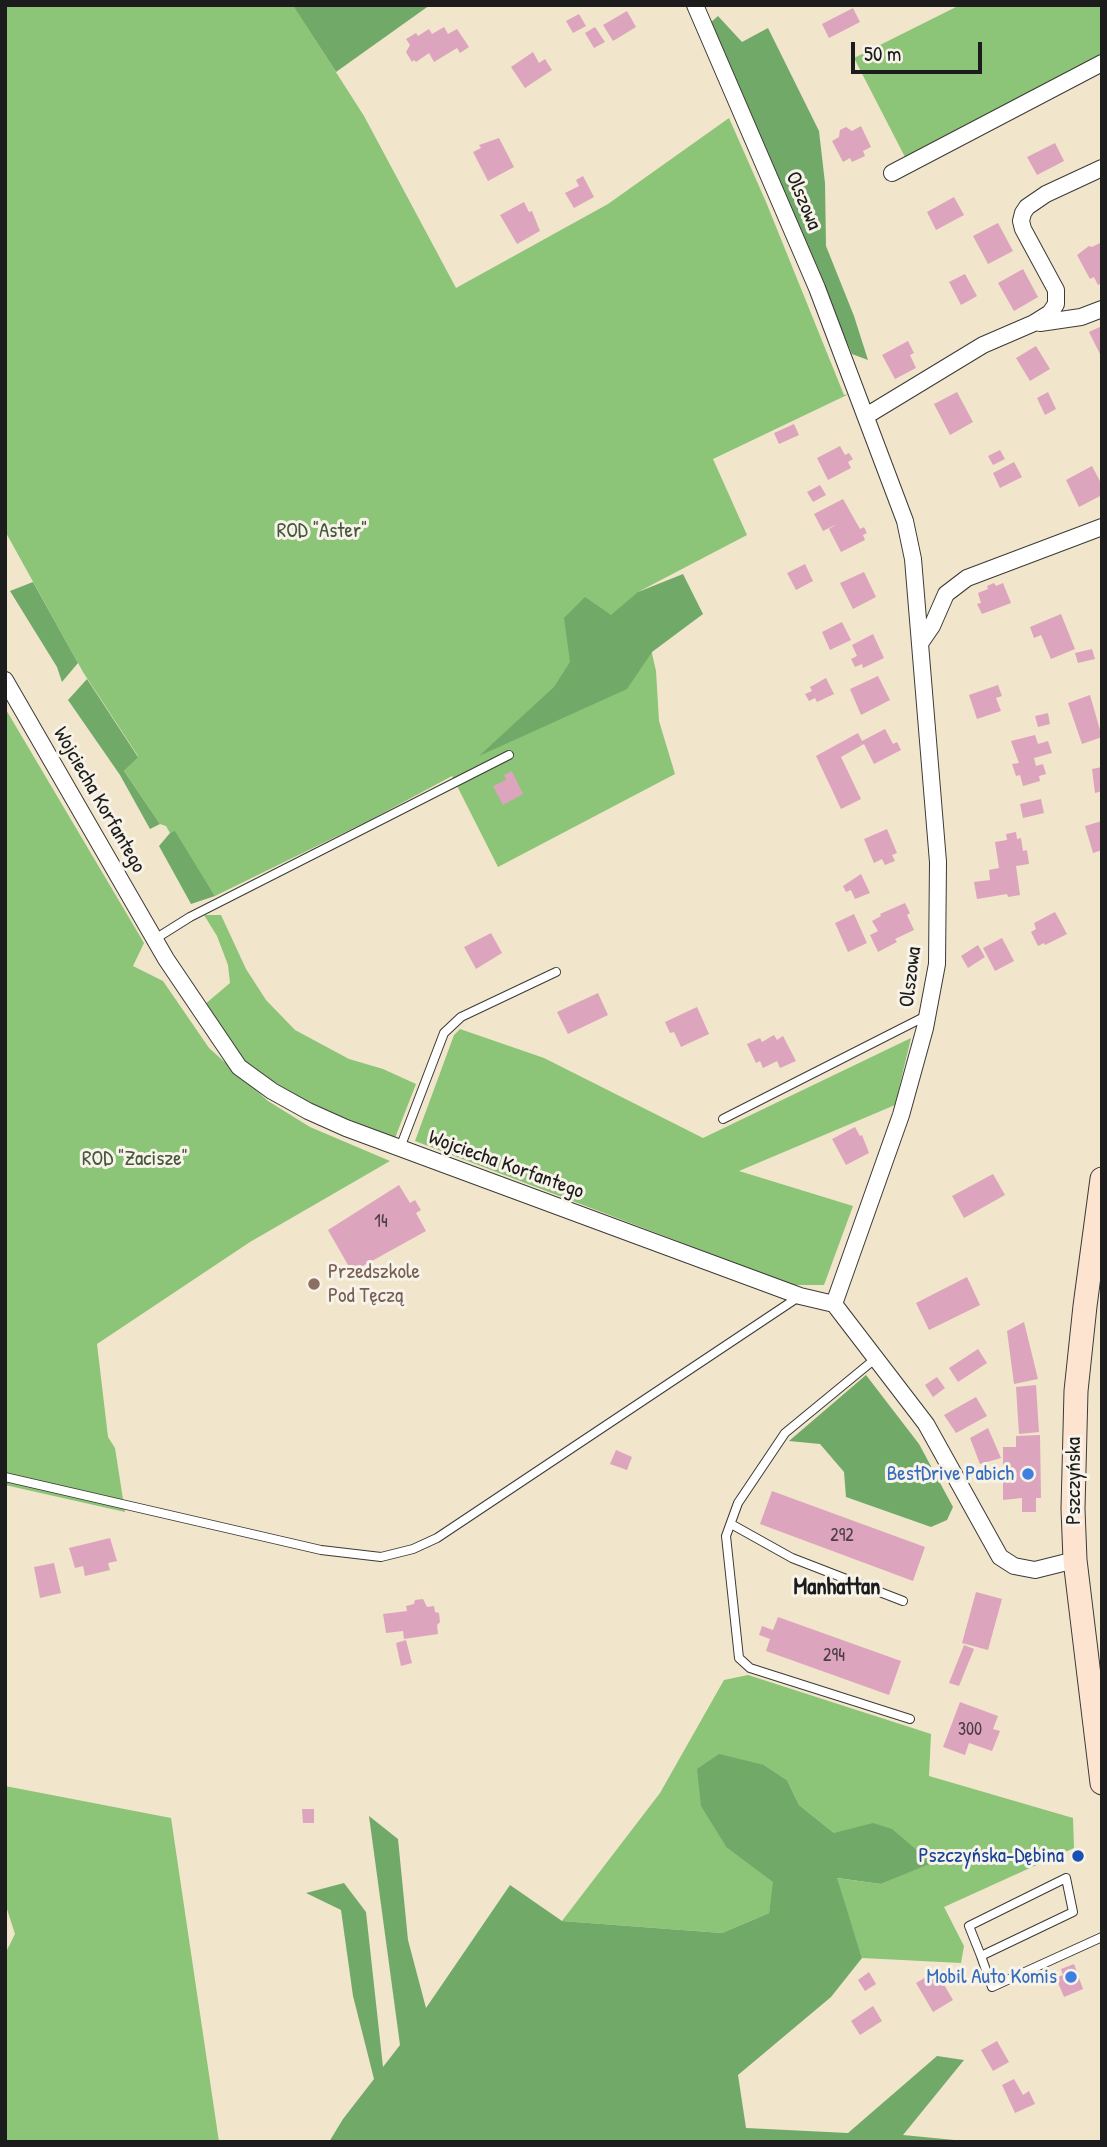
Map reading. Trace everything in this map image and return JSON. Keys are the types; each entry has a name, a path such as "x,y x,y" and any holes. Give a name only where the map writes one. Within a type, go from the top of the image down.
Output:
{"main road":[{"name":"Pszczyńska","path":"1102,1179 1076,1391 1073,1461 1075,1560 1102,1783"}],"street":[{"name":"Olszowa","path":"695,5 783,206 866,416 905,520 913,559 938,862 937,964 928,1015 901,1115 834,1304"},
{"path":"892,173 1102,63"},
{"path":"866,416 983,345 1051,313 1058,297 1023,229 1023,214 1027,207 1046,194 1102,168"},
{"path":"1034,323 1082,317 1102,309"},
{"path":"921,642 932,626 946,594 967,578 1102,527"},
{"name":"Wojciecha Korfantego","path":"5,680 155,939 213,1032 239,1067 272,1091 308,1111 400,1148 800,1296 834,1304"},
{"path":"834,1304 926,1424 1000,1557 1014,1566 1035,1570 1075,1560"}],"lane":[{"path":"155,939 190,917 509,755"},
{"path":"400,1148 444,1033 461,1017 556,972"},
{"path":"723,1119 928,1015"},
{"path":"5,1477 321,1550 381,1558 413,1549 437,1538 800,1296"},
{"path":"875,1359 785,1433 738,1503 726,1536 739,1658 750,1668 910,1719"},
{"path":"731,1524 792,1558 904,1601"},
{"path":"981,1956 1073,1912 1066,1878 969,1926 992,1987 1102,1937"}],"green space":[{"name":"ROD \"Aster\"","path":"5,5 293,5 364,116 456,288 608,204 729,118 844,395 849,394 713,459 747,535 638,592 656,671 659,721 675,774 498,867 452,776 370,820 215,896 175,832 170,833 166,826 160,824 124,771 138,756 83,672 5,531"},
{"path":"430,5 336,72 294,7"},
{"path":"960,5 1102,5 1102,56 906,159 854,58"},
{"path":"718,16 742,42 768,28 819,131 825,183 826,246 868,360 852,354 709,24"},
{"path":"683,574 703,614 652,652 627,689 479,756 554,687 570,662 564,618 585,597 611,615 638,592"},
{"path":"33,582 78,663 62,682 57,667 10,591"},
{"path":"87,679 138,757 124,771 160,824 150,829 120,775 68,700"},
{"name":"ROD \"Zacisze\"","path":"5,708 144,943 133,966 163,981 209,1048 268,1101 310,1127 390,1161 250,1242 97,1344 108,1437 115,1448 125,1512 5,1485"},
{"path":"175,831 215,896 191,904 159,846"},
{"path":"204,915 221,915 246,969 266,1000 295,1030 349,1059 383,1069 416,1084 395,1138 313,1105 249,1067 204,1005 230,983 228,965 217,936"},
{"path":"460,1029 544,1058 703,1138 911,1038 895,1105 739,1171 853,1206 824,1285 793,1285 415,1141 454,1035"},
{"path":"866,1375 919,1444 953,1507 947,1520 931,1527 846,1497 844,1472 820,1444 789,1441"},
{"path":"748,1675 931,1734 929,1776 1073,1818 1074,1848 944,1907 964,1946 961,1963 862,1958 836,1878 881,1884 931,1863 834,1833 799,1805 787,1780 764,1765 727,1848 774,1882 769,1913 722,1933 562,1921 660,1793 724,1680"},
{"path":"719,1754 764,1765 787,1780 799,1805 834,1833 873,1823 892,1829 932,1863 881,1884 837,1878 862,1958 831,1997 738,2075 746,2128 848,2133 937,2056 964,2060 903,2135 975,2142 329,2142 374,2079 353,1996 341,1910 306,1893 344,1883 366,1912 383,2067 400,2045 369,1816 398,1839 408,1940 426,2008 510,1885 562,1921 722,1933 769,1913 773,1882 727,1848 701,1806 697,1769"},
{"path":"5,1786 171,1818 219,2142 5,2142 5,1954 15,1934 5,1903"}],"building":[{"path":"853,8 860,22 829,38 822,24"},
{"path":"627,11 636,27 613,41 603,25"},
{"path":"579,14 586,26 573,33 566,21"},
{"path":"444,27 448,34 457,29 469,47 460,53 457,48 434,62 429,53 412,62 406,52 410,45 406,39 429,29 432,34"},
{"path":"595,27 605,42 594,48 585,33"},
{"path":"533,52 539,63 545,59 552,70 525,88 511,67"},
{"path":"861,126 871,147 863,151 865,156 852,162 850,158 843,162 832,141 839,137 840,130 846,127 852,131"},
{"path":"499,138 514,167 488,181 473,152 481,148 479,145"},
{"path":"1055,143 1064,161 1037,175 1027,157"},
{"path":"583,176 594,197 574,208 565,193 579,186 576,180"},
{"path":"954,197 964,215 936,230 927,212"},
{"path":"524,202 529,212 532,211 540,231 517,244 500,215"},
{"path":"998,223 1013,251 988,264 973,236"},
{"path":"1102,242 1102,283 1098,285 1094,277 1090,279 1077,255 1089,246"},
{"path":"1023,269 1038,297 1014,311 998,283"},
{"path":"965,274 977,296 961,305 949,282"},
{"path":"1102,326 1102,358 1089,332"},
{"path":"908,341 914,353 910,355 916,368 895,379 882,355"},
{"path":"1036,346 1050,369 1030,381 1016,358"},
{"path":"957,392 973,422 950,435 934,404"},
{"path":"1048,392 1056,409 1045,415 1037,398"},
{"path":"794,424 799,435 779,444 774,433"},
{"path":"840,446 845,455 849,453 853,459 848,462 851,468 828,480 817,458"},
{"path":"1000,450 1005,459 993,465 988,456"},
{"path":"1014,462 1022,477 1000,488 993,473"},
{"path":"1092,466 1102,485 1102,495 1079,507 1066,480"},
{"path":"820,485 826,495 813,502 807,492"},
{"path":"843,499 860,529 864,527 867,533 863,535 865,540 841,552 829,529 837,524 823,531 814,514"},
{"path":"805,564 813,581 796,590 787,573"},
{"path":"864,572 876,597 853,609 840,583"},
{"path":"994,583 996,586 1003,583 1011,603 982,614 977,604 981,603 978,593"},
{"path":"1061,614 1075,649 1051,659 1041,635 1034,638 1030,627"},
{"path":"842,622 851,640 830,650 822,632"},
{"path":"873,634 884,658 863,668 862,664 855,667 851,659 857,656 852,645"},
{"path":"1092,649 1095,659 1078,663 1075,653"},
{"path":"878,676 890,700 861,715 850,689"},
{"path":"826,678 834,694 817,702 815,698 809,701 805,694 812,691 810,687"},
{"path":"998,685 1002,696 996,698 1001,711 977,719 969,695"},
{"path":"1090,695 1102,737 1082,744 1068,703"},
{"path":"1048,713 1050,724 1038,727 1035,716"},
{"path":"885,729 893,744 897,742 901,750 874,764 864,744 841,757 861,799 841,809 816,756 858,733 862,741"},
{"path":"1035,735 1038,744 1048,741 1052,753 1034,758 1036,766 1043,764 1046,774 1039,776 1040,781 1023,786 1020,775 1016,776 1012,764 1019,763 1011,741"},
{"path":"1102,767 1102,791 1095,793 1092,769"},
{"path":"512,771 523,794 503,805 493,786 506,780 504,775"},
{"path":"1041,799 1044,813 1023,818 1020,804"},
{"path":"1102,821 1102,850 1093,853 1085,826"},
{"path":"887,829 897,853 892,855 895,861 885,865 882,859 874,863 864,839"},
{"path":"1016,832 1017,839 1021,838 1023,851 1027,850 1029,864 1016,866 1020,895 1008,897 1007,894 977,899 974,882 990,880 989,870 999,868 995,842 1007,840 1006,834"},
{"path":"861,874 870,893 855,899 851,890 846,892 843,886"},
{"path":"905,903 914,930 895,939 897,942 878,952 870,935 878,931 872,921 881,916 880,914"},
{"path":"1055,912 1067,934 1038,946 1031,932 1036,929 1034,923"},
{"path":"854,914 867,943 848,952 835,923"},
{"path":"491,933 502,953 476,969 464,947"},
{"path":"1002,938 1014,961 995,971 983,948"},
{"path":"978,945 985,957 968,968 961,956"},
{"path":"598,993 608,1015 568,1034 557,1012"},
{"path":"697,1007 709,1034 681,1047 674,1032 670,1033 665,1022"},
{"path":"774,1035 777,1040 783,1036 796,1061 780,1068 777,1061 763,1068 760,1061 756,1063 747,1044 760,1038 762,1042"},
{"path":"855,1127 860,1136 862,1135 869,1153 846,1165 832,1139"},
{"path":"993,1174 1005,1195 964,1218 952,1196"},
{"name":"Przedszkole Pod Tęczą","path":"399,1185 410,1203 415,1200 421,1210 416,1213 426,1231 352,1272 328,1230"},
{"path":"967,1277 980,1305 929,1330 916,1303"},
{"path":"1024,1322 1038,1379 1014,1384 1007,1331"},
{"path":"978,1349 987,1363 958,1382 949,1368"},
{"path":"937,1377 945,1388 933,1397 925,1385"},
{"path":"1036,1385 1039,1432 1019,1434 1016,1387"},
{"path":"976,1397 987,1416 956,1433 944,1415"},
{"path":"988,1428 1001,1458 980,1464 970,1438"},
{"path":"1040,1435 1041,1498 1036,1498 1036,1512 1022,1512 1022,1498 1003,1500 1003,1447 1016,1447 1016,1436"},
{"path":"616,1450 632,1457 627,1470 610,1464"},
{"path":"772,1491 925,1547 913,1581 760,1524"},
{"path":"110,1538 117,1561 108,1563 110,1570 85,1576 83,1566 75,1568 69,1548"},
{"path":"54,1563 61,1593 40,1598 34,1567"},
{"path":"976,1592 1002,1599 988,1650 962,1643"},
{"path":"423,1599 427,1607 434,1606 435,1612 439,1613 438,1634 404,1639 403,1631 386,1633 383,1614 407,1611 406,1606 414,1604 415,1600"},
{"path":"778,1617 901,1661 889,1695 766,1651 770,1639 759,1635 762,1626 773,1630"},
{"path":"406,1640 412,1663 401,1666 396,1643"},
{"path":"964,1645 974,1649 959,1686 949,1683"},
{"path":"960,1702 998,1716 993,1729 1000,1731 992,1751 969,1743 965,1755 943,1747"},
{"path":"302,1809 314,1809 314,1823 303,1823"},
{"path":"1074,1964 1083,1989 1064,1997 1056,1978 1063,1975 1061,1969"},
{"path":"936,1971 953,2000 933,2012 916,1983"},
{"path":"869,1972 876,1984 865,1991 858,1980"},
{"path":"873,2006 882,2021 860,2035 851,2021"},
{"path":"997,2041 1009,2062 993,2071 981,2050"},
{"path":"1014,2079 1023,2095 1029,2091 1035,2104 1015,2113 1002,2085"}],"place":[{"name":"Przedszkole Pod Tęczą","path":"314,1284"},
{"name":"BestDrive Pabich","path":"1028,1474"},
{"name":"Pszczyńska-Dębina","path":"1078,1856"},
{"name":"Mobil Auto Komis","path":"1071,1977"}],"district":[{"name":"Manhattan","path":"837,1588"}]}
